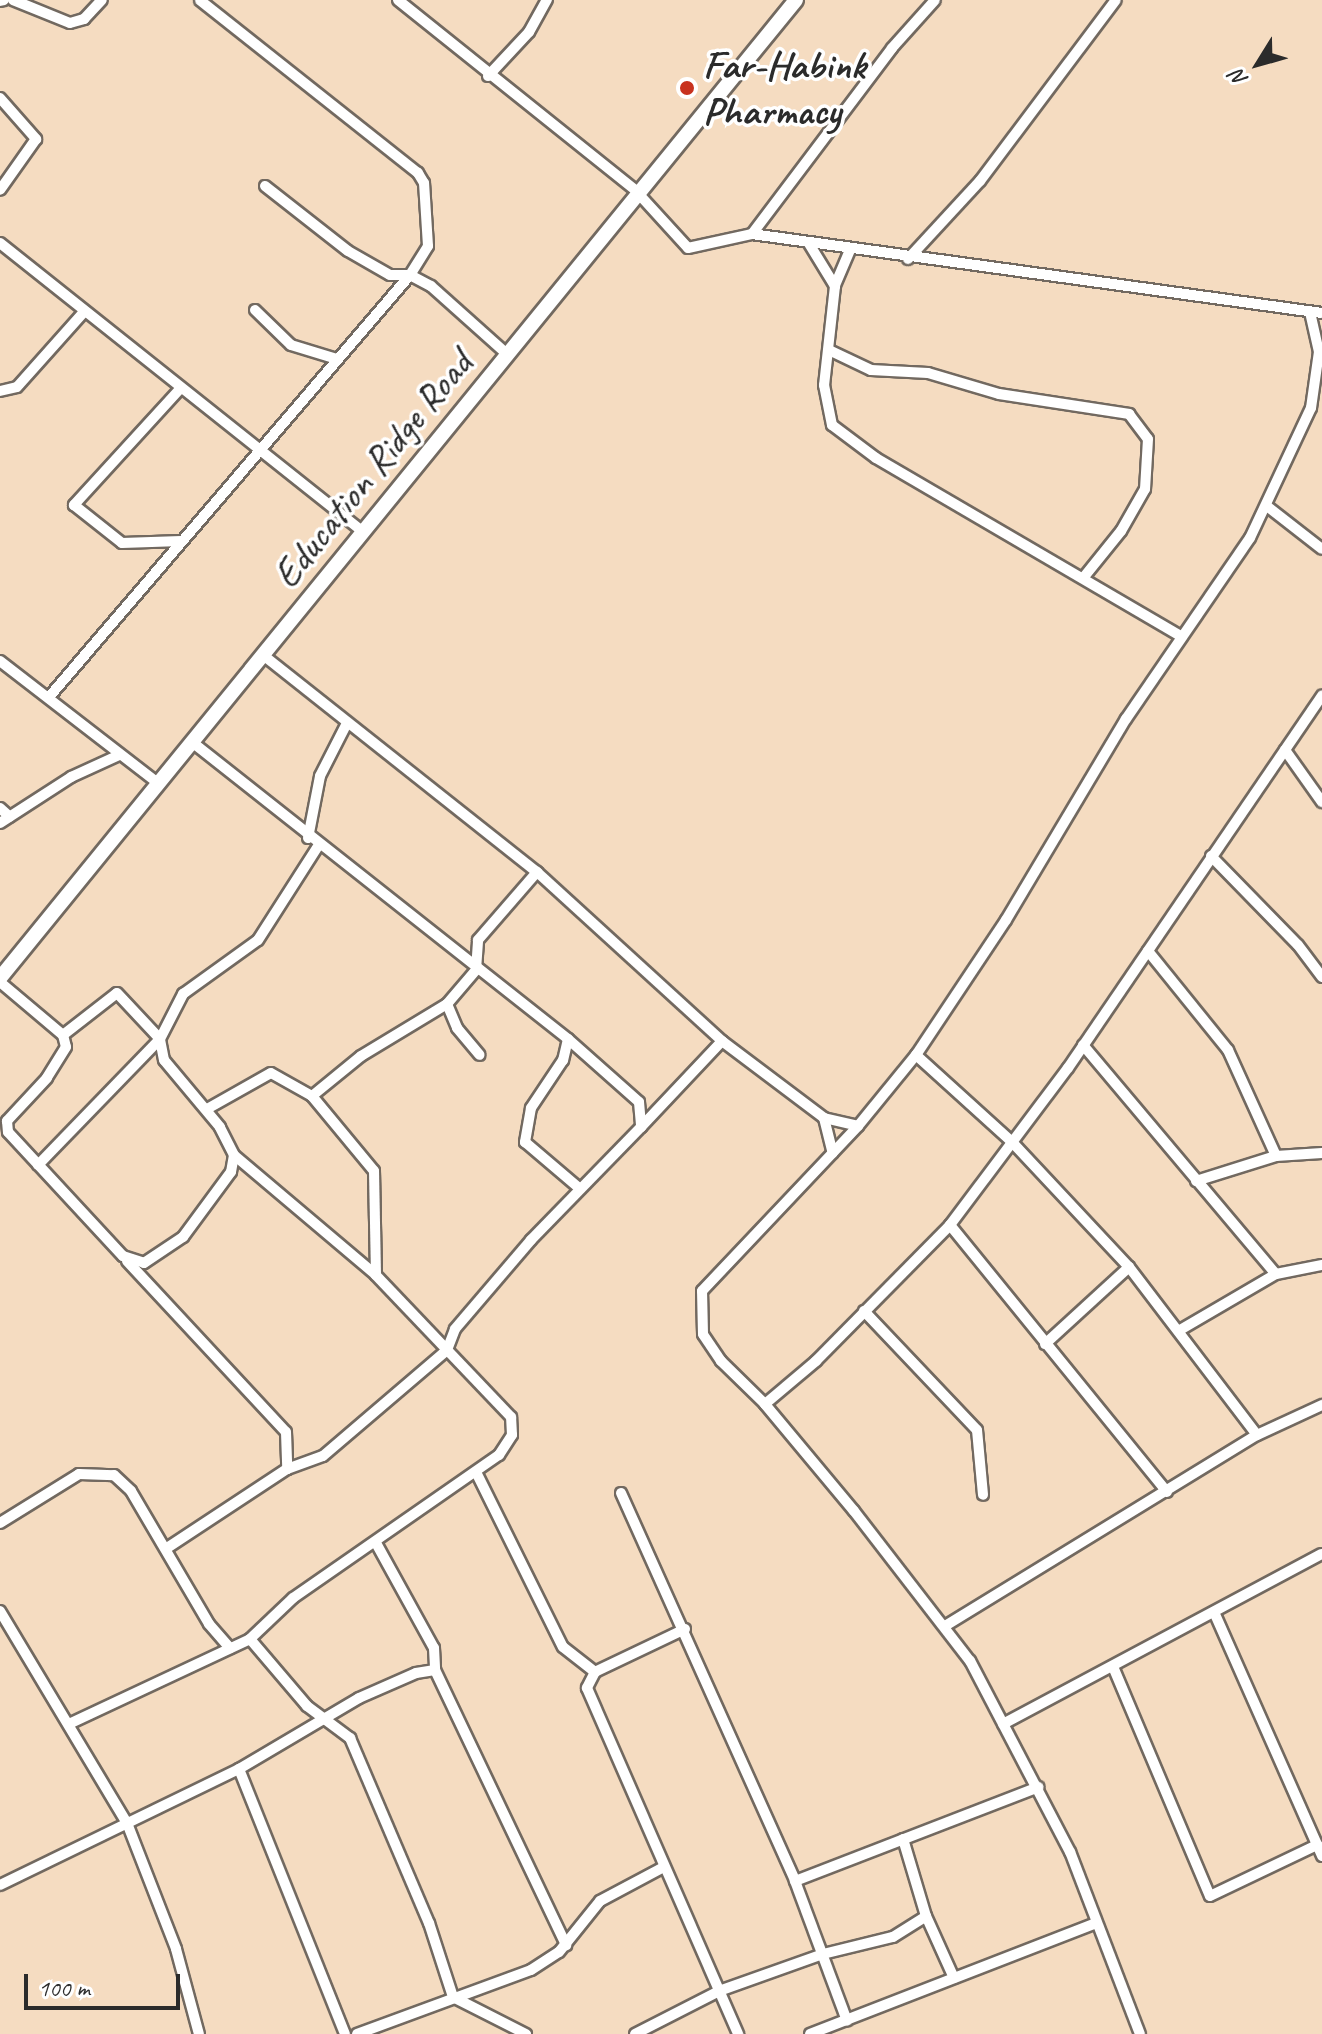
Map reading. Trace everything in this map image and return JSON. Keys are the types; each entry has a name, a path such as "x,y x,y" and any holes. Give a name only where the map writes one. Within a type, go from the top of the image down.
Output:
{"main road":[{"name":"Education Ridge Road","path":"0,980 636,191 793,1"}],"street":[{"path":"13,0 70,23 84,19 102,0"},
{"path":"49,697 410,275 429,241 422,178 200,0"},
{"path":"488,76 529,32 547,0"},
{"path":"752,234 892,48 935,0"},
{"path":"908,259 980,181 1116,0"},
{"path":"404,2 488,76 636,191 688,248 752,234 908,259 1316,312 1319,352 1311,408 1268,507 1181,636 916,1055 858,1126 702,1291 703,1334 721,1361 765,1404 945,1626 1003,1724 1038,1787 1140,2034"},
{"path":"0,98 36,139 0,190"},
{"path":"265,186 348,251 390,275 410,275 431,286 506,353"},
{"path":"808,242 835,286"},
{"path":"0,243 179,390 261,448 363,532"},
{"path":"850,250 835,286 826,409 846,439 1181,636"},
{"path":"255,310 291,345 337,359"},
{"path":"0,391 17,387 83,313"},
{"path":"831,351 871,370 928,373 999,394 1129,414 1148,439 1145,489 1121,531 1084,577"},
{"path":"179,390 74,505 122,543 181,541"},
{"path":"1311,408 1322,416"},
{"path":"1268,507 1322,549"},
{"path":"263,655 537,872 722,1041 824,1118 858,1126"},
{"path":"0,661 159,784"},
{"path":"765,1404 950,1225 1083,1045 1322,695"},
{"path":"308,838 320,776 347,723"},
{"path":"192,742 318,846 568,1039 639,1102 641,1127"},
{"path":"1285,750 1322,802"},
{"path":"0,808 5,820 71,777 119,755"},
{"path":"38,1165 160,1039 183,994 258,940 318,846"},
{"path":"1211,856 1298,945 1322,977"},
{"path":"312,1096 371,1048 447,1004 476,970 478,940 537,872"},
{"path":"1148,951 1228,1050 1276,1156"},
{"path":"0,980 63,1035 66,1047 6,1126 38,1165 286,1432 287,1469"},
{"path":"63,1035 117,993 160,1039 164,1060 207,1109 234,1155 376,1275 511,1417 512,1435 499,1455 293,1598 250,1639 71,1723"},
{"path":"447,1004 457,1028 480,1055"},
{"path":"568,1039 563,1060 531,1108 525,1142 579,1188"},
{"path":"167,1548 287,1469 323,1456 447,1350 455,1329 579,1188 722,1041"},
{"path":"1083,1045 1276,1274"},
{"path":"916,1055 1012,1142 1129,1267 1257,1435"},
{"path":"207,1109 271,1073 312,1096 374,1171 376,1275"},
{"path":"824,1118 833,1153"},
{"path":"1196,1181 1276,1156 1322,1153"},
{"path":"123,1256 144,1263 183,1237 231,1172 234,1155"},
{"path":"950,1225 1167,1492"},
{"path":"1180,1330 1276,1274 1322,1265"},
{"path":"1045,1344 1129,1267"},
{"path":"864,1311 977,1430 983,1495"},
{"path":"945,1626 1257,1435 1322,1405"},
{"path":"476,1472 563,1647 595,1672"},
{"path":"0,1523 63,1482 99,1473 114,1475 131,1491 209,1624 230,1648"},
{"path":"621,1493 685,1629 795,1881 847,2021"},
{"path":"376,1543 434,1648 435,1670 566,1945"},
{"path":"1003,1724 1114,1669 1322,1554"},
{"path":"1114,1669 1210,1896 1320,1850 1214,1612"},
{"path":"1,1616 71,1723 127,1823 176,1949 199,2034"},
{"path":"685,1629 595,1672 587,1688 738,2034"},
{"path":"250,1639 321,1717 345,1733 360,1757 386,1831 429,1923 453,1997 526,2034"},
{"path":"0,1885 239,1769 321,1717 416,1673 435,1670"},
{"path":"239,1769 345,2034"},
{"path":"795,1881 1038,1787"},
{"path":"903,1839 926,1916 954,1978"},
{"path":"357,2034 531,1970 566,1945 600,1901 664,1867"},
{"path":"635,2034 719,1991 823,1954 893,1937 926,1916"},
{"path":"810,2034 1096,1923"}],"place":[{"name":"Far-Habink Pharmacy","path":"687,88"}]}
